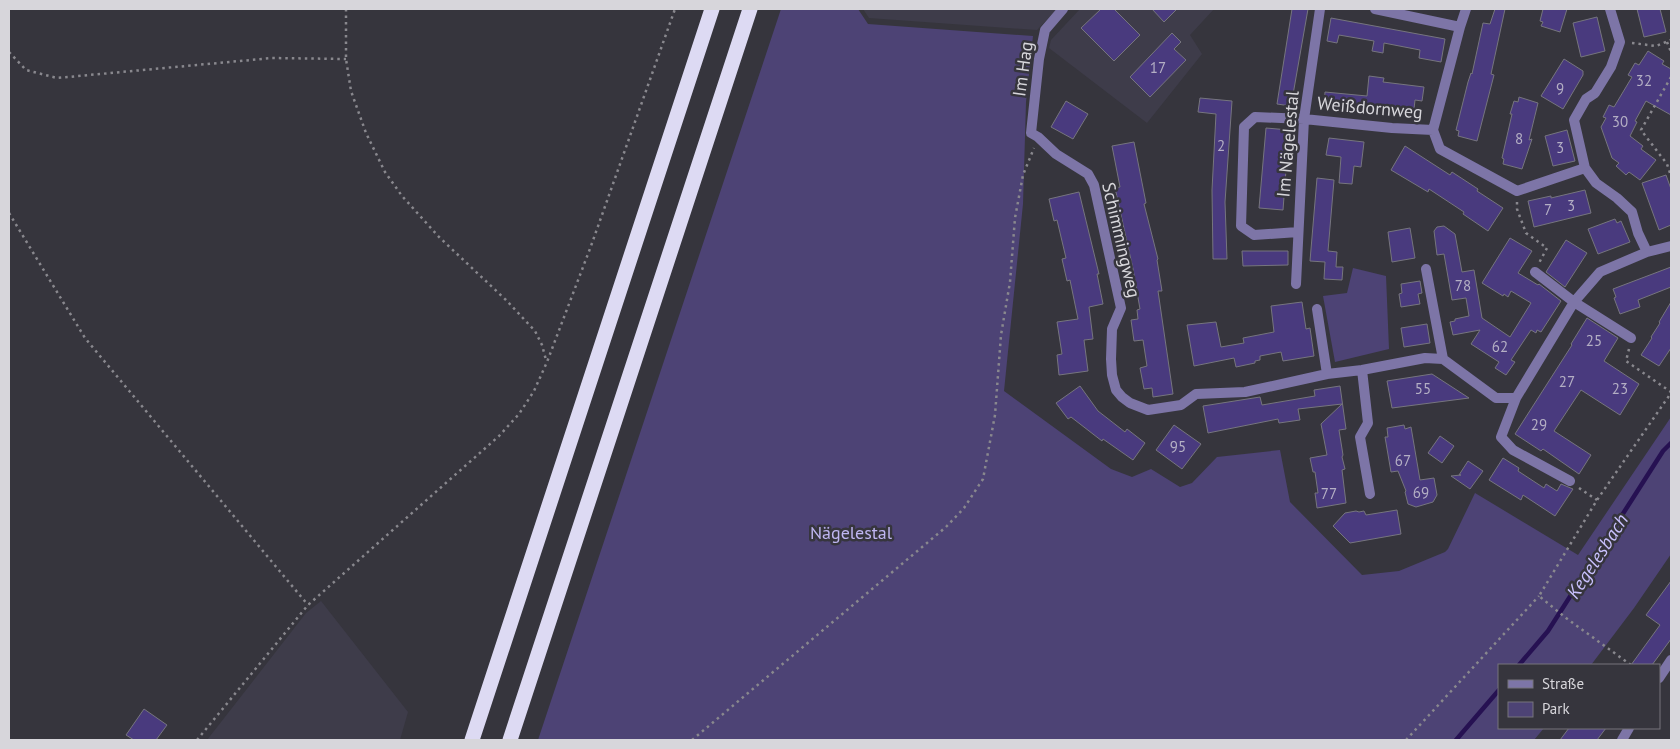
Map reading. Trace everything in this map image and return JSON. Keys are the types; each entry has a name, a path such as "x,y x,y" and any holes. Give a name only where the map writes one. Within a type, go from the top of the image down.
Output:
{"highway":[{"path":"472,740 712,9"},
{"path":"510,740 750,9"}],"street":[{"name":"Im Hag","path":"1038,137 1032,133 1039,58 1045,30 1063,9"},
{"name":"Im Nägelestal","path":"1296,284 1304,119 1320,9"},
{"path":"1375,9 1460,27"},
{"path":"1466,9 1433,130 1440,149 1517,191 1585,168"},
{"path":"1610,9 1620,42 1611,68 1595,93 1586,99 1574,120 1585,168 1596,183 1632,212 1638,233 1647,252"},
{"name":"Weißdornweg","path":"1298,232 1254,235 1241,226 1244,126 1255,117 1304,119 1433,130"},
{"name":"Schimmingweg","path":"1038,137 1056,154 1088,174 1094,185 1121,308 1112,329 1112,375 1116,390 1130,403 1148,410 1181,405 1196,394 1245,392 1327,374 1362,370 1425,358 1442,359"},
{"path":"1570,482 1513,450 1501,437 1516,398 1574,302 1600,272 1647,252 1671,246"},
{"path":"1426,269 1442,359 1496,398 1516,398"},
{"path":"1535,272 1574,302 1631,338"},
{"path":"1317,309 1327,374"},
{"path":"1362,370 1368,423 1360,437 1370,494"},
{"path":"1660,676 1671,660"},
{"path":"1622,740 1628,729"}],"path":[{"path":"346,9 346,59 351,91 366,133 386,172 402,196 439,237 506,300 535,331 547,362"},
{"path":"197,740 308,604 499,436 519,414 534,391 547,362 591,246 675,9"},
{"path":"1620,42 1656,46 1671,40"},
{"path":"1666,42 1671,52"},
{"path":"9,52 26,70 57,78 272,58 346,59"},
{"path":"1671,77 1641,130 1667,164 1671,176"},
{"path":"692,740 946,527 964,508 983,479 995,415 1001,335 1010,282 1015,218 1023,176 1038,137"},
{"path":"1517,191 1517,209 1526,233 1547,248 1535,272"},
{"path":"9,213 84,338 308,604"},
{"path":"1406,740 1539,596 1597,500 1671,393 1626,361 1631,338"},
{"path":"1570,482 1597,500"},
{"path":"1539,596 1630,664"}],"shaded area":[{"path":"863,9 1057,9 1037,30 869,18"},
{"path":"1080,9 1214,9 1190,35 1202,54 1147,123 1049,48 1051,40"},
{"path":"321,601 408,712 400,740 207,740 306,613"}],"green space":[{"name":"Nägelestal","path":"781,9 858,9 868,24 1033,36 1026,102 1023,204 1004,391 1111,469 1132,477 1151,469 1180,487 1192,483 1217,457 1280,450 1290,502 1362,575 1399,571 1445,552 1475,493 1578,555 1671,417 1671,554 1634,608 1592,664 1498,664 1498,729 1543,729 1534,740 538,740"},
{"path":"1353,268 1386,276 1389,349 1335,362 1323,296 1347,293"}],"building":[{"path":"1101,9 1114,9 1140,35 1114,61 1081,28"},
{"path":"1152,9 1177,9 1164,22"},
{"path":"1292,9 1308,9 1291,106 1277,104"},
{"path":"1495,9 1505,9 1491,74 1494,75 1477,141 1458,136 1459,131 1456,130 1468,82 1472,74 1483,23 1490,24"},
{"path":"1543,9 1567,9 1560,32 1541,26 1543,22 1540,21"},
{"path":"1637,9 1660,9 1666,32 1644,37"},
{"path":"1597,17 1605,51 1581,57 1573,23"},
{"path":"1331,18 1445,39 1441,62 1419,58 1420,50 1384,43 1383,53 1372,51 1374,41 1339,35 1337,43 1327,41"},
{"path":"1172,33 1181,42 1174,49 1186,60 1150,97 1130,77"},
{"path":"1648,51 1664,61 1662,64 1671,69 1671,115 1646,101 1635,121 1637,122 1630,136 1643,146 1641,149 1656,160 1640,180 1629,172 1626,175 1616,166 1619,163 1612,158 1601,127 1606,118 1603,117 1609,105 1614,107 1632,77 1628,75 1635,63 1639,65"},
{"path":"1564,59 1583,71 1583,75 1563,109 1541,96"},
{"path":"1369,76 1384,78 1383,82 1424,87 1422,101 1415,100 1414,109 1403,108 1402,114 1324,106 1325,92 1367,96"},
{"path":"1519,97 1538,103 1529,140 1532,139 1522,169 1503,164 1504,159 1502,158 1512,114 1510,114 1514,101 1518,102"},
{"path":"1200,98 1232,101 1225,202 1227,259 1213,259 1212,190 1216,114 1198,112"},
{"path":"1066,101 1088,114 1073,139 1051,127"},
{"path":"1266,128 1289,130 1283,210 1259,208"},
{"path":"1567,130 1575,161 1553,166 1545,136"},
{"path":"1329,138 1364,142 1361,167 1354,166 1352,184 1339,183 1341,157 1326,155"},
{"path":"1134,142 1146,203 1144,204 1158,259 1162,291 1158,291 1173,394 1153,397 1152,388 1144,389 1140,368 1147,366 1143,340 1134,341 1131,320 1138,319 1137,310 1140,309 1115,188 1120,187 1112,146"},
{"path":"1405,146 1450,175 1452,172 1503,208 1488,231 1463,214 1464,212 1429,189 1428,192 1391,170"},
{"path":"1666,175 1671,189 1671,225 1659,230 1642,183"},
{"path":"1317,178 1334,180 1328,251 1337,252 1336,267 1343,267 1342,280 1324,279 1325,262 1310,261"},
{"path":"1585,190 1591,213 1534,227 1528,201"},
{"path":"1079,192 1099,274 1097,274 1103,304 1089,307 1093,339 1084,340 1088,371 1059,375 1057,355 1062,354 1057,322 1078,319 1070,280 1067,281 1062,259 1066,258 1057,220 1054,221 1049,199"},
{"path":"1615,219 1617,223 1621,221 1630,242 1598,254 1588,229"},
{"path":"1444,226 1455,234 1462,272 1474,270 1482,318 1510,337 1531,303 1511,291 1508,297 1504,294 1503,296 1482,283 1510,238 1532,251 1518,273 1539,284 1561,301 1541,332 1537,330 1536,333 1531,330 1511,360 1515,362 1506,375 1495,368 1499,362 1471,344 1480,330 1453,335 1450,322 1469,316 1466,298 1452,300 1444,254 1437,255 1434,231 1437,227"},
{"path":"1410,228 1415,258 1392,262 1388,232"},
{"path":"1566,240 1587,253 1565,287 1546,272"},
{"path":"1242,251 1288,251 1288,265 1243,266"},
{"path":"1671,267 1671,287 1638,300 1640,307 1620,314 1613,289"},
{"path":"1420,281 1422,293 1418,294 1420,304 1401,307 1399,294 1402,293 1401,284"},
{"path":"1302,302 1306,329 1310,328 1314,356 1283,361 1281,352 1260,356 1260,360 1255,361 1255,363 1236,367 1234,358 1194,366 1187,325 1216,322 1221,347 1244,343 1243,338 1274,332 1271,306"},
{"path":"1671,302 1671,348 1659,366 1641,355"},
{"path":"1587,318 1618,338 1604,361 1639,384 1620,415 1581,390 1554,431 1591,455 1579,474 1543,449 1541,451 1515,434"},
{"path":"1427,324 1430,343 1404,347 1401,328"},
{"path":"1432,374 1469,398 1392,408 1387,381"},
{"path":"1080,386 1098,411 1125,432 1127,429 1145,443 1133,460 1103,439 1102,441 1071,417 1068,419 1056,403"},
{"path":"1340,386 1346,429 1339,430 1345,469 1342,470 1346,503 1317,508 1315,493 1318,493 1315,472 1313,472 1310,458 1327,455 1321,424 1342,404 1298,409 1300,420 1279,423 1278,419 1208,433 1203,406 1260,397 1262,405 1315,396 1314,390"},
{"path":"1174,425 1201,444 1182,469 1156,450"},
{"path":"1404,425 1405,429 1411,427 1420,480 1434,478 1437,495 1433,502 1416,507 1408,504 1406,491 1398,471 1391,472 1385,437 1388,437 1387,428"},
{"path":"1440,436 1454,446 1442,463 1428,453"},
{"path":"1503,458 1519,468 1518,471 1544,488 1546,484 1557,491 1561,484 1573,489 1555,516 1523,495 1521,500 1489,480"},
{"path":"1468,461 1483,471 1470,489 1451,476 1461,475 1459,475"},
{"path":"1397,510 1401,534 1350,543 1333,526 1345,513 1364,511 1366,515"},
{"path":"1671,581 1671,639 1653,664 1632,664 1660,625 1646,615"},
{"path":"144,709 167,725 156,740 134,740 126,735"},
{"path":"1568,729 1605,729 1597,740 1560,740"}],"waterway":[{"name":"Kegelesbach","path":"1520,664 1548,631 1663,451 1671,443"},
{"name":"Kegelesbach","path":"1456,740 1498,691"}]}
